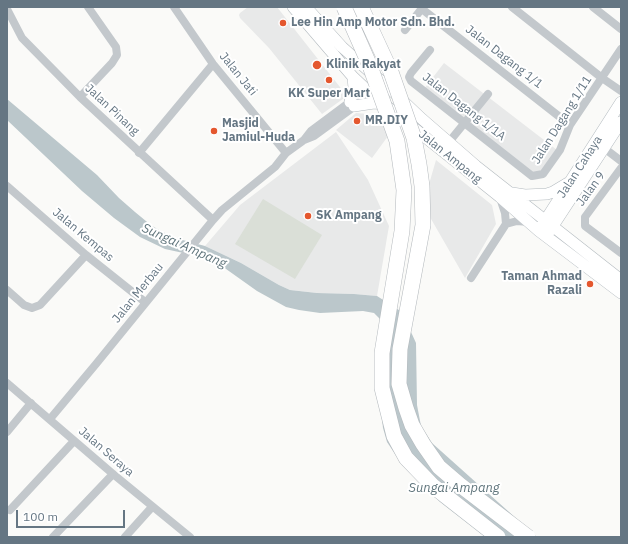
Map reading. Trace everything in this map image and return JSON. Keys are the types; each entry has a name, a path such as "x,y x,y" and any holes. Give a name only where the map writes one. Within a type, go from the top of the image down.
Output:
{"highway":[{"path":"344,7 370,66 397,140 404,190 402,231 382,353 382,388 394,436 406,458 433,486 498,537"},
{"path":"361,7 391,72 404,108 414,138 422,186 423,225 400,349 399,384 406,408 412,425 423,444 440,467 460,485 528,537"}],"main road":[{"name":"Jalan Ampang","path":"293,7 353,77 369,92 505,195 621,293"},
{"name":"Jalan Ampang","path":"306,7 329,34 449,142 505,195 529,222 569,240 621,280"},
{"path":"370,72 373,84 369,92 379,92 402,112 422,119"},
{"path":"353,77 354,88 352,104 384,104"},
{"name":"Jalan Cahaya","path":"546,229 570,182 621,102"},
{"name":"Jalan Cahaya","path":"546,229 565,208 621,122"},
{"path":"505,195 547,194 570,182"},
{"path":"565,208 564,221 569,240"}],"street":[{"path":"80,97 117,55 116,46 88,7"},
{"name":"Jalan Jati","path":"174,7 213,64 286,153"},
{"path":"512,7 602,78 621,91"},
{"path":"593,7 621,29"},
{"path":"405,30 422,8"},
{"name":"Jalan Dagang 1/1","path":"422,8 570,125"},
{"name":"Jalan Pinang","path":"7,9 22,38 80,97 186,194 210,223"},
{"name":"Jalan Dagang 1/11","path":"532,176 543,174 560,150 570,125 621,49"},
{"name":"Jalan Dagang 1/1A","path":"430,50 411,73 409,77 412,81 421,90 532,176"},
{"path":"140,153 213,64"},
{"name":"Jalan Merbau","path":"50,419 210,223 275,167 286,153 304,140 311,131 352,104 366,98 369,92"},
{"path":"449,142 488,94"},
{"path":"604,148 621,161"},
{"name":"Jalan 9","path":"621,168 585,217 585,226 621,253"},
{"name":"Jalan Kempas","path":"7,186 86,255 145,302"},
{"path":"471,278 506,224 505,195"},
{"path":"506,224 517,221 529,222"},
{"path":"7,290 24,305 32,308 40,305 86,255"},
{"name":"Jalan Seraya","path":"7,383 152,507 190,537"},
{"path":"7,432 31,403"},
{"path":"10,510 74,441"},
{"path":"53,537 113,474"},
{"path":"125,537 152,507"}],"shaded area":[{"path":"248,7 277,7 347,96 322,114 269,48 240,18 240,13"},
{"path":"444,63 557,150 542,171 533,173 424,89"},
{"path":"356,113 368,114 391,132 372,158 336,130"},
{"name":"SK Ampang","path":"336,132 368,180 389,226 377,296 290,290 241,263 205,246 240,205"},
{"path":"436,160 492,205 496,224 465,278 423,205"},
{"path":"263,199 322,235 295,279 235,244"}],"water":[{"name":"Sungai Ampang","path":"7,99 97,175 135,212 152,226 163,232 175,238 205,246 241,263 290,290 377,296 402,312 416,343 417,405 421,426 432,443 537,537 485,537 440,502 403,466 387,442 383,428 380,400 381,326 380,319 374,313 363,311 320,313 286,307 257,291 211,259 165,249 140,237 114,218 82,191 7,120"}],"place":[{"name":"Lee Hin Amp Motor Sdn. Bhd.","path":"283,23"},
{"name":"Klinik Rakyat","path":"317,65"},
{"name":"KK Super Mart","path":"329,80"},
{"name":"MR.DIY","path":"357,121"},
{"name":"Masjid Jamiul-Huda","path":"214,131"},
{"name":"SK Ampang","path":"308,216"},
{"name":"Taman Ahmad Razali","path":"590,284"}]}
